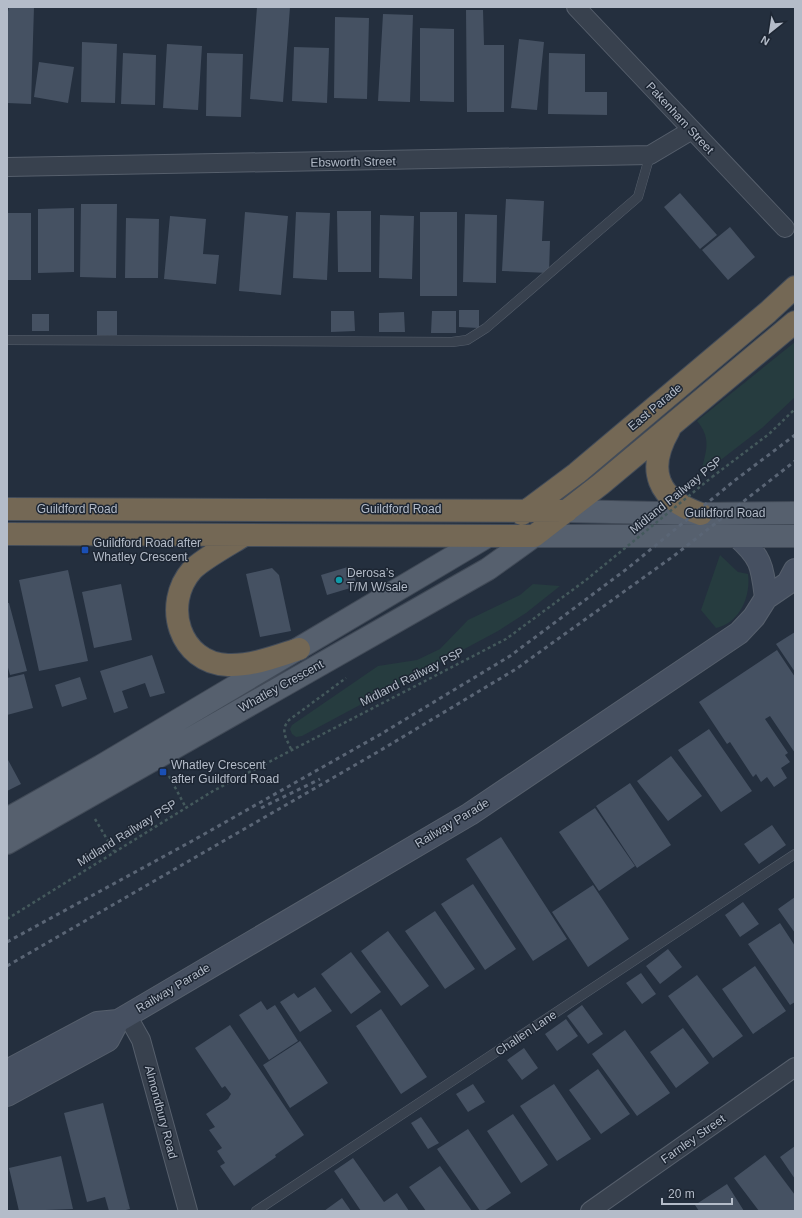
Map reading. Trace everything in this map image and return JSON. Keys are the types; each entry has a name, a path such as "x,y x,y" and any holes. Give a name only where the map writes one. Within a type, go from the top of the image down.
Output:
{"highway":[{"name":"East Parade","path":"519,516 577,473 768,312 795,287"},
{"name":"East Parade","path":"551,524 795,322"},
{"path":"672,425 660,445 656,465 660,483 672,500 686,509 701,514"},
{"name":"Guildford Road","path":"7,509 519,516 551,524"},
{"name":"Whatley Crescent","path":"488,536 519,516"},
{"name":"Guildford Road","path":"7,534 488,536 551,524"},
{"path":"243,536 193,569 182,583 176,601 176,619 183,636 194,651 210,661 228,666 246,664 299,649"}],"main road":[{"name":"Guildford Road","path":"551,524 701,514 795,513"},
{"name":"Guildford Road","path":"551,524 736,536 795,536"},
{"name":"Whatley Crescent","path":"7,843 83,798 488,569 551,524"},
{"name":"Whatley Crescent","path":"7,819 299,649 488,536"}],"street":[{"name":"Pakenham Street","path":"576,7 785,228"},
{"name":"Ebsworth Street","path":"7,167 650,155 692,130"},
{"path":"736,536 753,550 761,566 766,598"},
{"name":"Railway Parade","path":"7,1071 97,1023 122,1018 470,814 739,633 754,618 766,598 788,583 795,570"},
{"path":"7,1095 108,1040 122,1018"},
{"name":"Almondbury Road","path":"122,1018 141,1040 188,1211"},
{"name":"Farnley Street","path":"590,1211 795,1067"}],"lane":[{"path":"7,340 452,342 468,340 486,328 638,197 650,155"},
{"name":"Challen Lane","path":"256,1211 795,854"}],"path":[{"name":"Midland Railway PSP","path":"7,919 185,806 291,749 506,639 586,580 712,477 769,434 795,408"},
{"path":"168,774 185,806"},
{"path":"83,798 114,851"}],"green space":[{"path":"795,342 795,397 762,428 700,476 705,454 706,441 705,434 697,421"},
{"path":"720,555 738,572 748,574 748,591 742,607 732,621 716,628 701,610"},
{"path":"533,584 560,586 526,613 498,631 302,736 296,737 292,734 290,729 292,725 378,666 417,660 440,649 468,620 520,595"}],"building":[{"path":"9,7 34,7 31,104 7,103 7,16"},
{"path":"257,7 290,7 283,102 250,99"},
{"path":"466,10 483,10 484,45 504,45 504,112 467,112"},
{"path":"383,14 413,15 410,102 378,101"},
{"path":"335,17 369,18 367,99 334,98"},
{"path":"420,28 454,29 454,102 420,101"},
{"path":"519,39 544,42 537,110 511,108"},
{"path":"82,42 117,44 115,103 81,102"},
{"path":"167,44 202,46 198,110 163,108"},
{"path":"294,47 329,48 327,103 292,101"},
{"path":"123,53 156,55 155,105 121,104"},
{"path":"207,53 243,54 241,117 206,116"},
{"path":"549,53 585,54 585,92 607,92 607,115 548,114"},
{"path":"39,62 74,67 68,103 34,97"},
{"path":"680,193 717,235 700,249 664,207"},
{"path":"506,199 544,201 542,241 550,241 549,273 502,271"},
{"path":"81,204 117,204 116,278 80,277"},
{"path":"74,208 74,272 38,273 38,209"},
{"path":"337,211 371,211 371,272 338,272"},
{"path":"245,212 288,216 281,295 239,291"},
{"path":"296,212 330,213 327,280 293,278"},
{"path":"420,212 457,212 457,296 420,296"},
{"path":"7,213 31,213 31,280 7,280"},
{"path":"465,214 497,215 496,283 463,282"},
{"path":"380,215 414,216 412,279 379,278"},
{"path":"170,216 206,219 203,254 219,255 216,284 164,279"},
{"path":"126,218 159,219 158,278 125,278"},
{"path":"730,227 755,257 728,280 702,250"},
{"path":"459,310 479,310 479,328 459,327"},
{"path":"97,311 117,311 117,335 97,335"},
{"path":"331,311 354,311 355,331 331,332"},
{"path":"432,311 456,311 456,333 431,333"},
{"path":"404,312 405,332 379,332 379,313"},
{"path":"32,314 49,314 49,331 32,331"},
{"name":"Derosa’s T/M W/sale","path":"351,566 357,586 327,595 321,575"},
{"path":"272,568 279,575 291,631 260,637 246,574"},
{"path":"68,570 88,661 39,671 19,580"},
{"path":"121,584 132,640 94,648 82,592"},
{"path":"7,603 9,603 27,671 10,675 7,664"},
{"path":"795,632 795,672 776,644"},
{"path":"777,650 795,677 795,753 770,716 765,719 788,753 785,755 790,762 781,768 787,778 774,787 767,777 761,782 756,774 753,777 730,742 727,744 699,702"},
{"path":"152,655 165,693 150,697 145,683 122,691 128,708 114,713 100,671"},
{"path":"24,674 33,708 7,715 7,678"},
{"path":"80,677 87,699 62,707 55,685"},
{"path":"709,729 752,791 721,812 678,750"},
{"path":"671,756 702,796 668,821 637,781"},
{"path":"7,758 21,784 7,791"},
{"path":"630,783 671,845 637,868 596,806"},
{"path":"595,808 635,866 599,891 559,832"},
{"path":"772,825 786,845 759,864 744,844"},
{"path":"501,837 567,939 533,961 466,859"},
{"path":"473,884 516,949 485,970 441,904"},
{"path":"593,885 629,939 588,967 552,912"},
{"path":"795,897 795,933 778,909"},
{"path":"743,902 759,924 740,937 725,915"},
{"path":"435,911 475,969 445,989 405,931"},
{"path":"780,923 795,946 795,1002 790,1005 748,944"},
{"path":"388,931 429,986 401,1006 361,951"},
{"path":"668,949 682,967 660,984 646,966"},
{"path":"351,952 381,992 351,1014 321,974"},
{"path":"755,966 786,1011 753,1034 722,989"},
{"path":"641,973 656,994 642,1004 626,983"},
{"path":"697,975 743,1036 713,1058 668,996"},
{"path":"315,987 332,1011 300,1032 280,1002 294,993 298,998"},
{"path":"261,1001 267,1010 275,1005 298,1041 269,1060 239,1015"},
{"path":"582,1005 603,1034 588,1044 567,1016"},
{"path":"381,1009 427,1077 401,1094 356,1026"},
{"path":"566,1019 578,1036 557,1051 545,1034"},
{"path":"230,1025 304,1135 275,1155 276,1157 234,1186 220,1166 225,1163 217,1151 222,1148 209,1130 215,1127 206,1114 228,1099 231,1094 225,1086 222,1088 195,1048"},
{"path":"683,1028 709,1063 676,1088 650,1052"},
{"path":"625,1030 670,1093 637,1116 592,1054"},
{"path":"300,1041 328,1083 290,1108 263,1065"},
{"path":"524,1048 538,1068 522,1080 507,1060"},
{"path":"598,1069 630,1114 601,1134 569,1090"},
{"path":"473,1084 485,1102 468,1112 456,1094"},
{"path":"554,1084 591,1139 557,1161 520,1106"},
{"path":"103,1103 130,1209 122,1211 109,1211 105,1197 87,1202 64,1113"},
{"path":"513,1114 548,1165 521,1183 487,1131"},
{"path":"421,1117 439,1143 428,1149 411,1123"},
{"path":"468,1129 511,1193 484,1211 480,1211 437,1149"},
{"path":"795,1146 795,1179 780,1157"},
{"path":"765,1155 795,1195 795,1211 759,1211 734,1178"},
{"path":"61,1156 73,1209 19,1211 9,1168"},
{"path":"353,1158 384,1202 397,1193 409,1211 361,1211 334,1171"},
{"path":"440,1166 472,1211 426,1211 409,1187"},
{"path":"727,1184 744,1211 699,1211 695,1205"},
{"path":"342,1198 351,1211 324,1211"}],"railway":[{"path":"7,942 192,841 381,734 510,656 628,568 734,481 795,435"},
{"path":"7,966 381,750 516,669 675,555 795,461"},
{"path":"261,808 320,779"}],"place":[{"name":"Guildford Road after Whatley Crescent","path":"85,550"},
{"name":"Derosa’s T/M W/sale","path":"339,580"},
{"name":"Whatley Crescent after Guildford Road","path":"163,772"}]}
